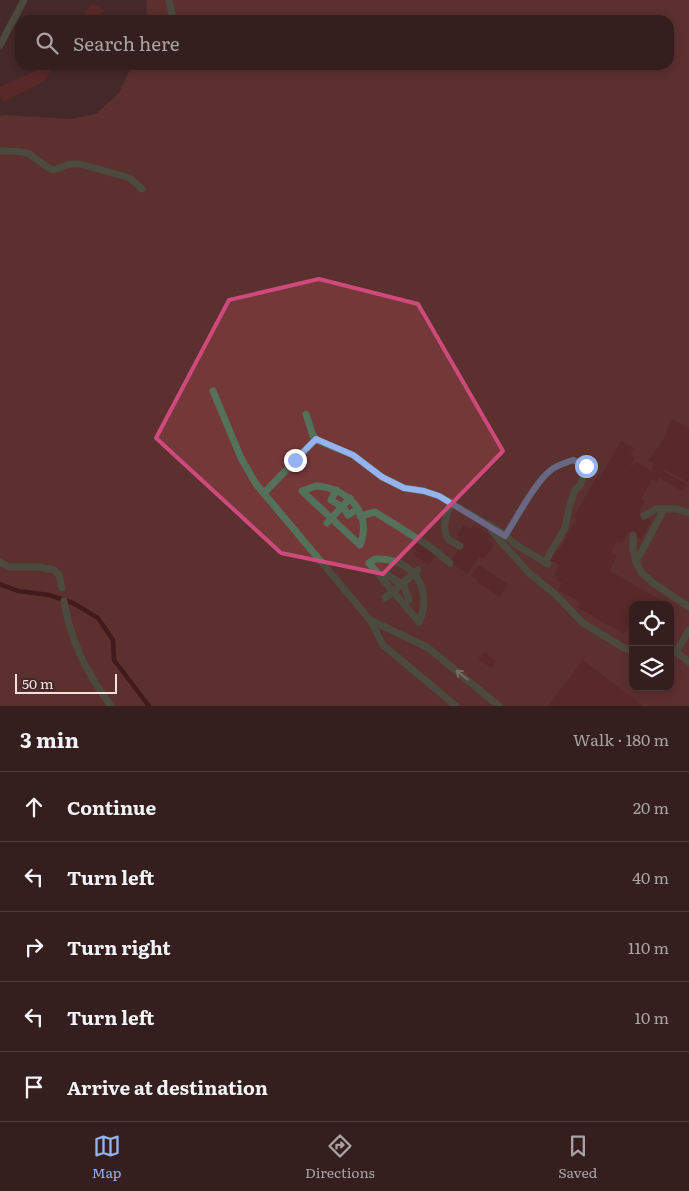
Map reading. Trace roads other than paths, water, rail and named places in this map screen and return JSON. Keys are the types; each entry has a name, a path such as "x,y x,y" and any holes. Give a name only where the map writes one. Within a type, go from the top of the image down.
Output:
{"lane":[{"path":"16,15 24,0"},
{"path":"169,0 172,15"},
{"path":"0,45 15,17"},
{"path":"0,151 22,151 30,154 46,167 53,170 70,164 80,164 130,178 142,189"},
{"path":"213,391 241,458 256,484 370,620 383,645 456,706"},
{"path":"306,414 311,432 316,439 353,455 382,477 404,488 432,493 490,526 518,546 546,563 565,528 575,490 581,484 586,466 573,460 559,465 548,472 505,536"},
{"path":"264,493 316,439"},
{"path":"353,504 363,527 360,545 329,520 302,491 316,486 336,490 353,504 375,512 429,546 450,563"},
{"path":"336,490 332,500 342,507"},
{"path":"329,520 342,507 353,504"},
{"path":"342,507 353,504"},
{"path":"451,504 445,524 446,531 449,540 460,546"},
{"path":"644,516 656,509 677,509 689,513"},
{"path":"636,562 664,509"},
{"path":"490,526 502,543 530,574 556,594 583,623 629,650"},
{"path":"634,535 633,550 642,574 689,607"},
{"path":"382,558 400,562 416,572 425,598 419,622 392,592 369,563 375,559 382,558"},
{"path":"0,562 10,567 38,567 54,570 59,575 62,588"},
{"path":"386,598 416,572"},
{"path":"388,575 402,584 410,600"},
{"path":"64,601 70,631 88,673 111,706"},
{"path":"370,620 427,647 499,706"},
{"path":"674,651 689,630"},
{"path":"674,653 689,662"}],"waterway":[{"path":"0,584 18,591 49,595 73,603 98,618 113,640 114,660 149,706"}]}
